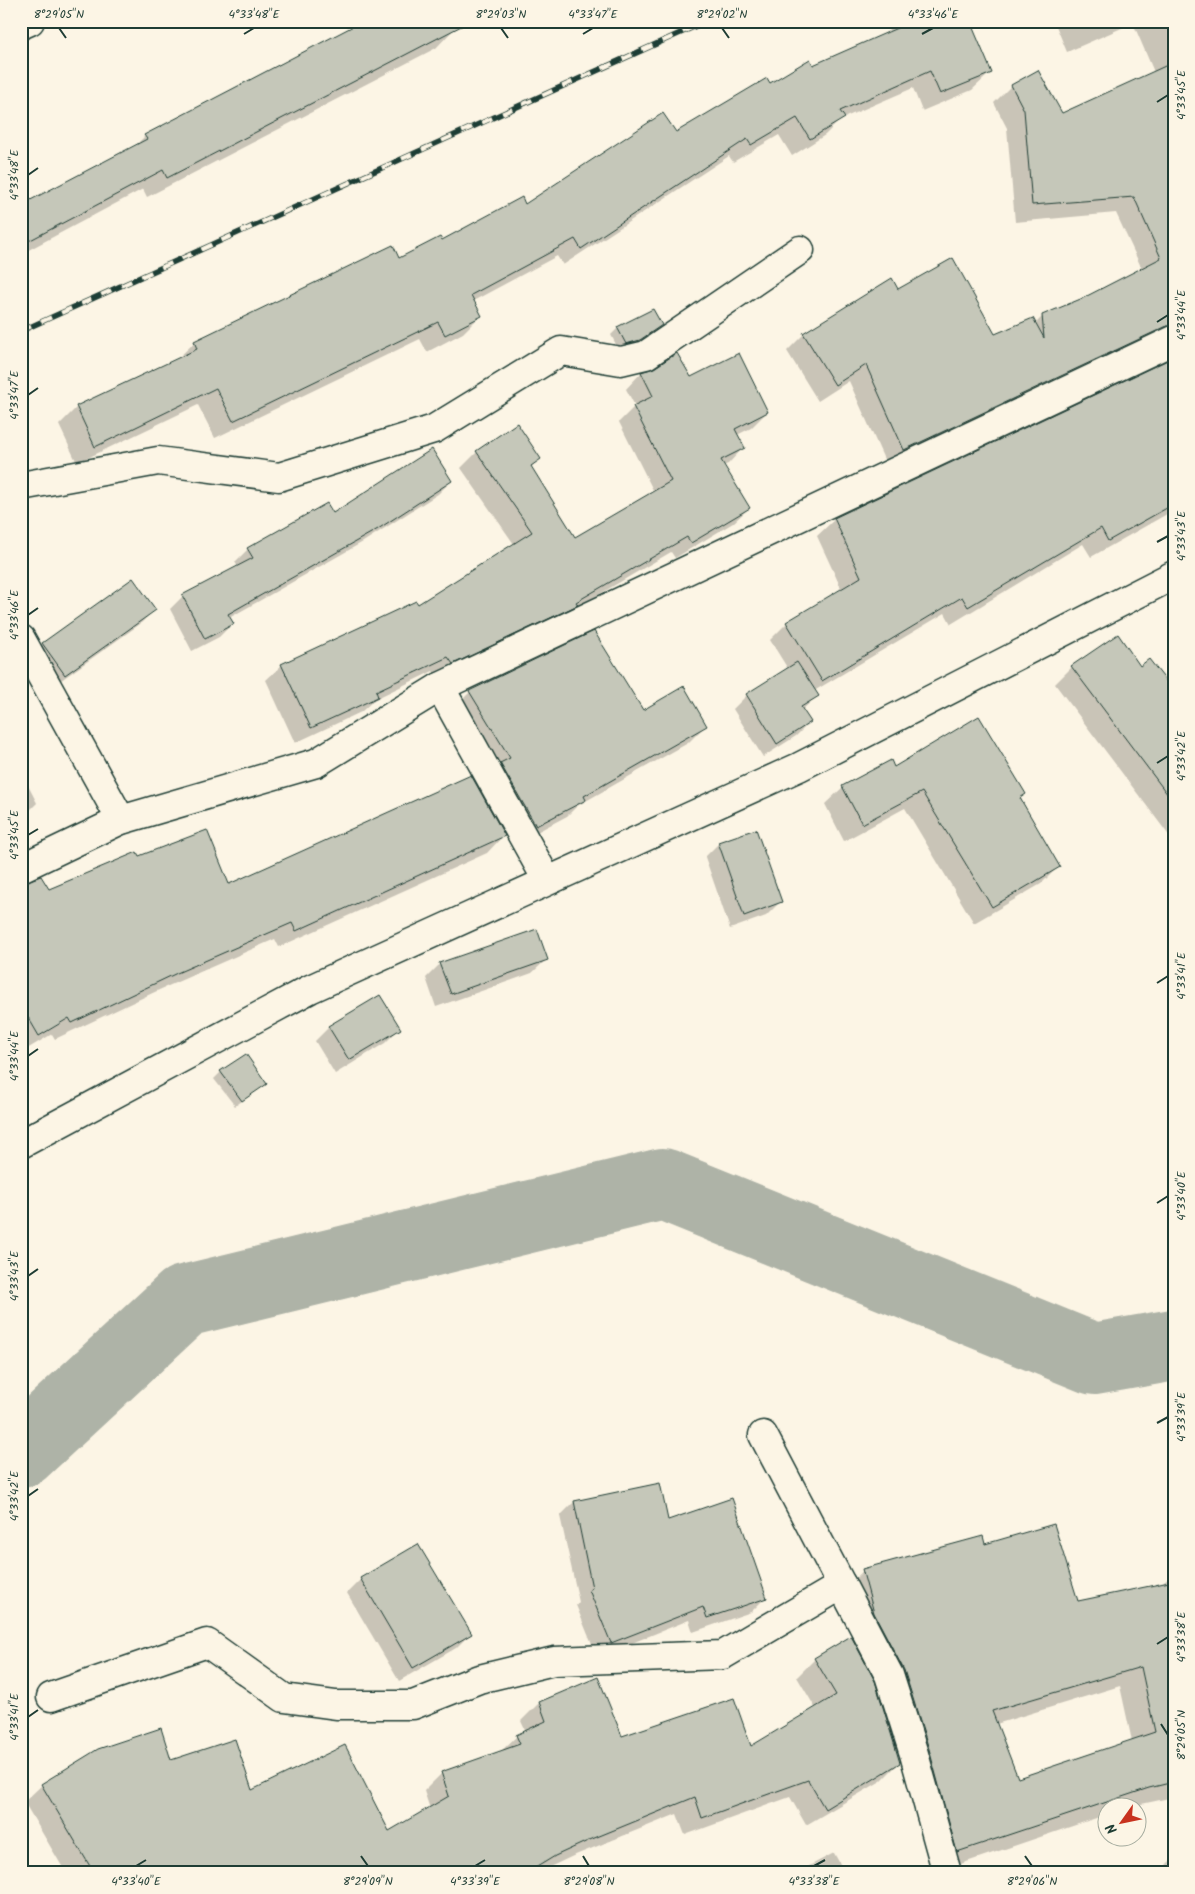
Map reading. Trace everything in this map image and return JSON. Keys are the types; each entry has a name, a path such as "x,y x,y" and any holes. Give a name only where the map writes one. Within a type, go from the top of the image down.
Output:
{"main road":[{"path":"21,25 30,21"},
{"path":"21,486 158,461 279,477 434,429 561,351 621,360 646,355 800,250"},
{"path":"21,868 122,820 316,762 440,687 1174,340"},
{"path":"21,1144 310,989 799,767 1174,575"},
{"path":"21,639 122,820"},
{"path":"440,687 547,880"},
{"path":"763,1435 889,1675 914,1754 947,1873"},
{"path":"51,1697 207,1643 284,1698 336,1705 413,1705 479,1679 554,1661 723,1655 842,1586"}],"building":[{"path":"363,21 471,21 167,178 163,170 21,245 21,205 147,139 144,135"},
{"path":"913,21 970,21 992,73 940,94 930,71 840,111 845,118 810,139 797,118 751,145 747,139 581,249 575,239 471,295 482,316 445,335 438,322 233,421 216,388 95,447 76,406 197,349 194,341 393,245 399,258 440,237 442,240 522,197 525,204 663,113 676,132 767,78 770,83 810,59 813,65"},
{"path":"1174,62 1174,325 1167,326 904,450 866,365 835,385 803,333 892,278 898,289 953,258 995,334 1033,318 1044,338 1042,315 1083,298 1161,258 1134,197 1032,205 1024,110 1011,85 1038,70 1062,113"},
{"path":"653,309 662,325 640,340 626,344 617,327"},
{"path":"677,353 691,377 739,353 768,412 735,429 745,448 721,460 750,508 691,543 687,537 576,602 578,605 453,664 448,657 376,691 378,697 311,728 281,664 416,601 418,604 532,532 476,451 517,423 541,459 531,466 575,537 671,481 633,406 653,396 641,372 654,368"},
{"path":"1174,357 1174,504 1108,541 1101,528 968,607 962,597 822,681 786,622 861,577 834,518"},
{"path":"432,449 452,481 378,529 228,614 234,624 205,639 182,595 253,558 247,548 327,503 333,513"},
{"path":"133,578 156,610 65,675 42,643"},
{"path":"594,631 643,710 684,686 707,726 584,796 586,800 536,826 500,763 510,758 469,691"},
{"path":"1118,634 1140,666 1149,659 1174,691 1174,803 1071,666"},
{"path":"797,662 819,696 801,707 811,722 777,744 746,694"},
{"path":"979,716 1026,794 1020,798 1060,867 992,907 922,792 862,824 842,786 891,760 894,767"},
{"path":"471,775 505,836 296,931 292,923 177,973 72,1023 69,1018 39,1036 21,1005 21,883 41,876 49,889 137,852 139,856 207,830 229,884"},
{"path":"756,829 782,902 744,916 718,842"},
{"path":"537,929 548,960 451,994 439,963"},
{"path":"380,995 401,1029 349,1060 328,1026"},
{"path":"246,1054 267,1084 242,1101 220,1071"},
{"path":"660,1483 668,1520 732,1498 767,1598 707,1618 703,1607 611,1643 589,1590 592,1588 574,1501"},
{"path":"1054,1524 1078,1601 1174,1581 1174,1782 1125,1796 1098,1796 1098,1805 957,1852 929,1749 904,1670 874,1613 862,1569 983,1536 985,1544","holes":["1141,1667 1155,1732 1018,1778 992,1711"]},
{"path":"418,1544 472,1634 413,1668 360,1578"},
{"path":"851,1636 875,1681 900,1763 825,1809 808,1780 702,1818 695,1797 592,1839 555,1856 527,1873 94,1873 41,1784 98,1749 161,1728 171,1760 235,1739 252,1790 345,1745 389,1831 449,1796 441,1772 520,1744 516,1735 546,1721 539,1702 598,1677 622,1736 734,1698 751,1746 836,1695 814,1658"}],"waterway":[{"path":"21,1452 184,1301 663,1184 1094,1359 1174,1345"}],"railway":[{"path":"21,331 707,21"}]}
